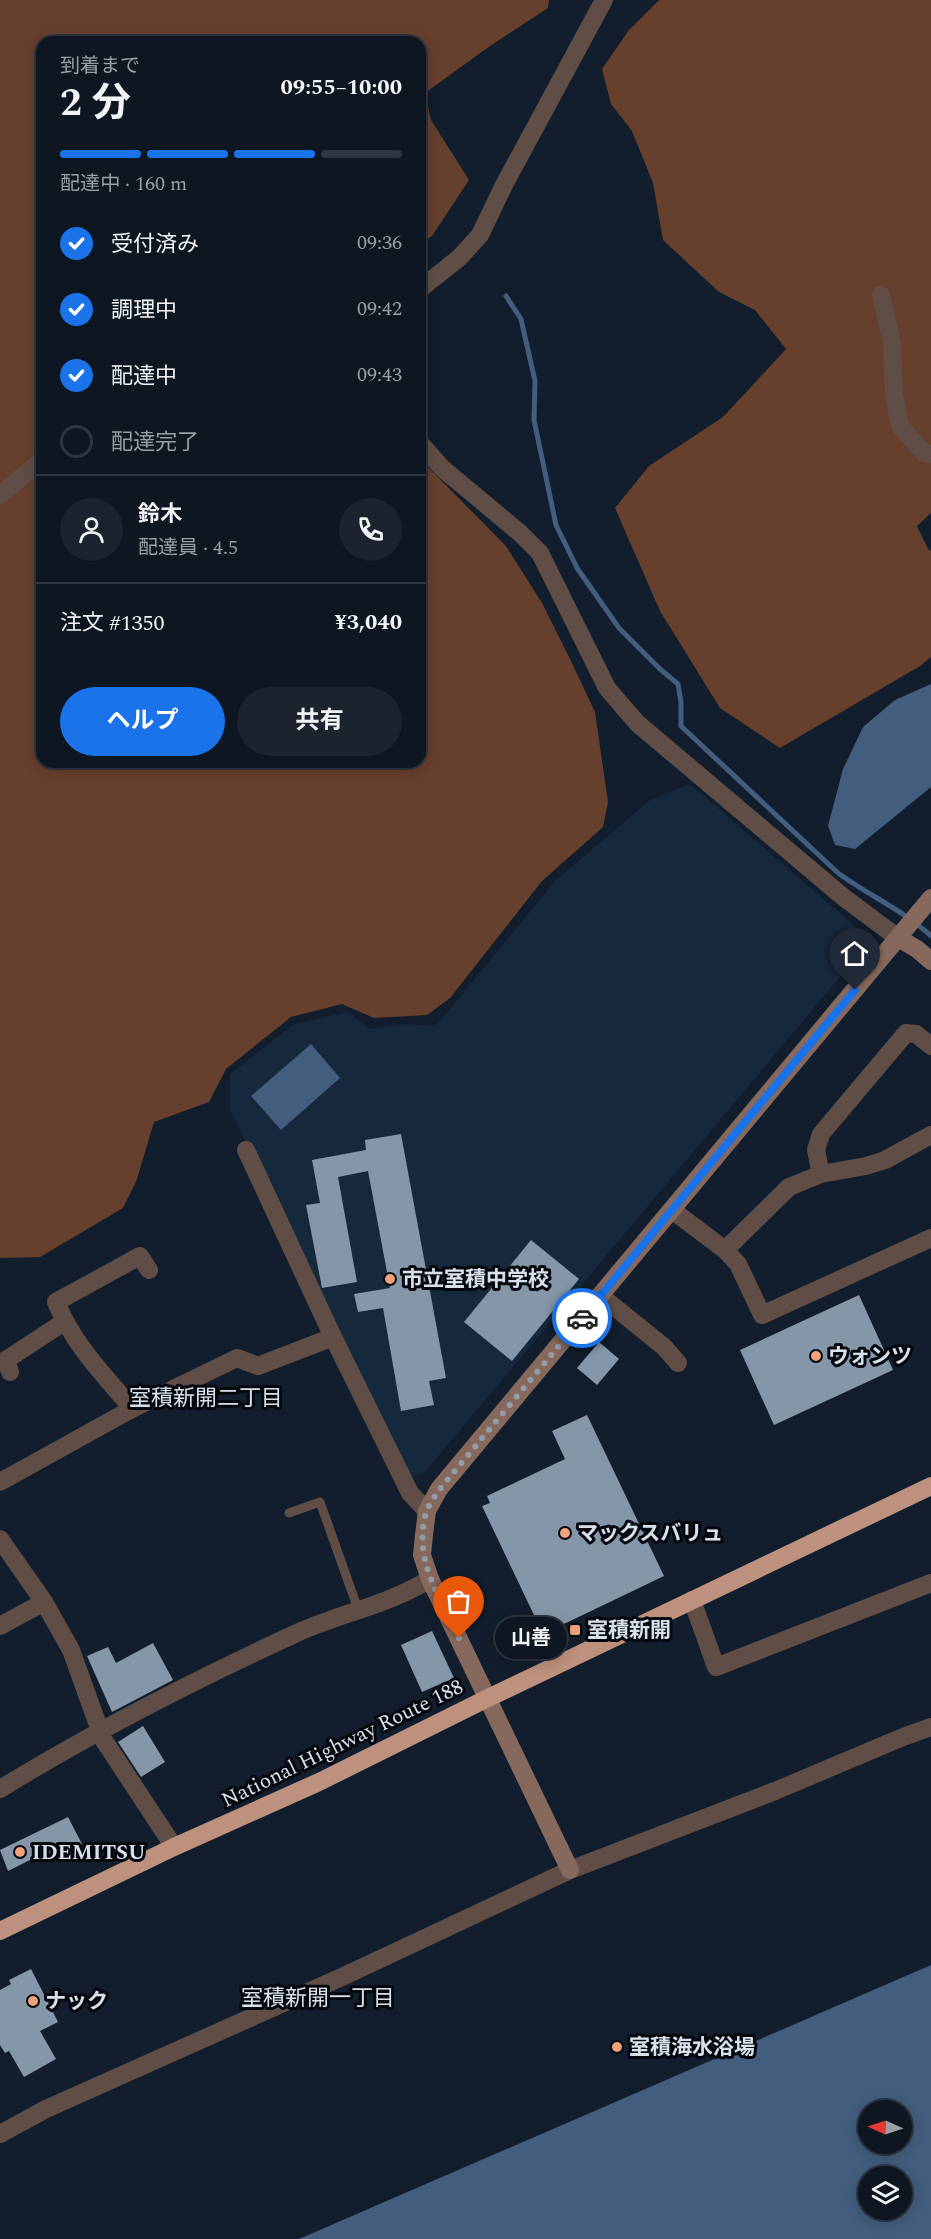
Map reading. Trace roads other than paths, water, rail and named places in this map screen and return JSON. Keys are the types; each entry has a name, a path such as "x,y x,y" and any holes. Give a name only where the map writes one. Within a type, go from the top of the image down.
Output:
{"highway":[{"name":"National Highway Route 188","path":"0,1931 174,1847 319,1782 488,1698 931,1486"}],"street":[{"path":"426,284 459,258 480,235 504,185 604,0"},
{"path":"881,295 892,343 894,394 900,426 924,453 931,454"},
{"path":"426,450 442,468 520,533 540,553 607,688 637,723 842,896 931,961"},
{"path":"0,495 36,465"},
{"path":"570,1870 430,1579 422,1555 427,1511 439,1490 931,897"},
{"path":"821,1174 816,1150 821,1134 906,1033 916,1034 931,1046"},
{"path":"725,1250 789,1186 821,1174 866,1166 885,1160 931,1135"},
{"path":"246,1150 333,1337 410,1493 427,1511"},
{"path":"672,1210 725,1250 738,1264 762,1315 931,1238"},
{"path":"130,1410 126,1401 82,1351 64,1322 56,1302 140,1256 149,1270"},
{"path":"601,1296 664,1347 678,1363"},
{"path":"10,1372 6,1360 64,1322"},
{"path":"0,1482 130,1410 237,1358 258,1366 333,1337"},
{"path":"0,1539 44,1602 71,1650 103,1739 174,1847"},
{"path":"0,1789 99,1730 220,1669 309,1628 414,1589 430,1579"},
{"path":"692,1600 716,1667 931,1583"},
{"path":"0,1626 44,1602"},
{"path":"0,2134 46,2109 344,1976 570,1870 775,1791 931,1727"}],"lane":[{"path":"289,1513 320,1502 358,1609"}],"waterway":[{"path":"506,296 521,319 535,381 534,420 556,525 577,568 619,628 678,684 681,726 838,873 909,918 931,936"}],"place":[{"name":"市立室積中学校","path":"390,1279"},
{"name":"ウォンツ","path":"816,1356"},
{"name":"マックスバリュ","path":"565,1533"},
{"name":"室積新開","path":"575,1630"},
{"name":"山善","path":"459,1638"},
{"name":"IDEMITSU","path":"20,1852"},
{"name":"ナック","path":"33,2001"},
{"name":"室積海水浴場","path":"617,2047"}],"district":[{"name":"室積新開二丁目","path":"206,1397"},
{"name":"室積新開一丁目","path":"318,1997"}]}
